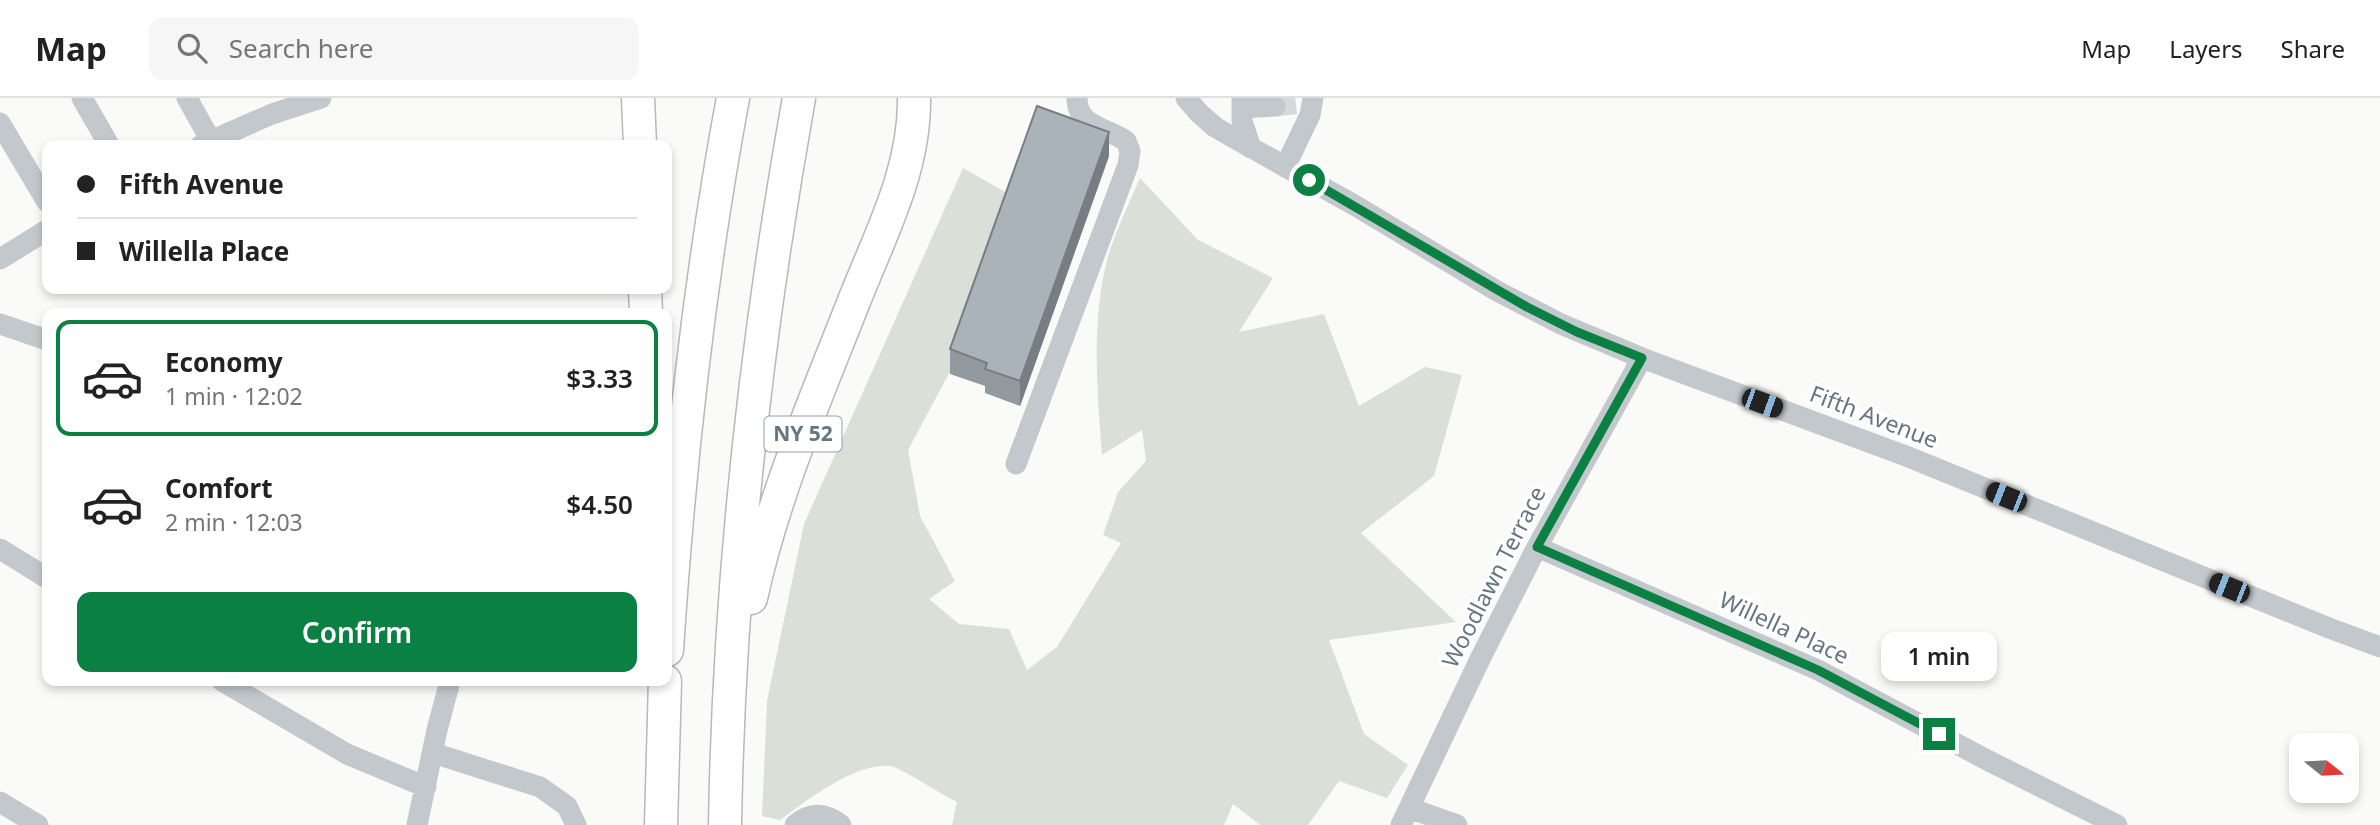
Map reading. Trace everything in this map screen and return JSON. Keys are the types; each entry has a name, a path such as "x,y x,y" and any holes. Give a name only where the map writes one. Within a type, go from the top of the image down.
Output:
{"highway":[{"path":"638,98 640,140"},
{"path":"672,581 678,499 696,338 733,98"},
{"path":"725,825 735,596 752,415 774,245 799,98"},
{"name":"NY 52","path":"726,780 759,561 790,467 892,209 910,147 915,117 914,98"},
{"path":"659,686 662,777"},
{"path":"661,825 665,686"}],"street":[{"path":"82,98 106,140"},
{"path":"187,98 205,140"},
{"path":"211,140 263,107 321,98"},
{"path":"1016,464 1128,165 1130,151 1126,141 1083,119 1077,109 1077,98"},
{"name":"Fifth Avenue","path":"1186,98 1215,127 1527,307 1583,334 1906,456 2380,647"},
{"path":"1285,167 1305,127 1308,101"},
{"path":"1251,148 1242,121 1242,103 1275,106"},
{"path":"0,124 42,194"},
{"path":"0,259 42,233"},
{"path":"0,324 42,338"},
{"name":"Woodlawn Terrace","path":"1405,817 1537,547 1642,358"},
{"name":"Willella Place","path":"1537,547 1818,670 1987,760 2117,825"},
{"path":"0,549 42,575"},
{"path":"231,686 347,754 426,787"},
{"path":"417,825 449,686"},
{"path":"433,754 540,788 567,806 576,825"},
{"path":"0,802 38,825"},
{"path":"795,825 804,818 824,815 841,825"},
{"path":"1405,817 1457,825"}],"shaded area":[{"path":"963,168 1014,197 953,366 908,450 920,516 955,581 929,599 959,624 1009,629 1027,670 1057,647 1121,543 1103,535 1118,492 1146,461 1142,430 1102,455 1097,377 1098,323 1104,272 1114,238 1140,178 1198,240 1273,278 1239,332 1324,314 1359,406 1425,367 1462,375 1434,476 1361,533 1456,622 1329,640 1364,734 1408,765 1387,798 1339,781 1308,825 1260,825 1233,804 1224,825 952,825 957,802 890,766 862,770 847,776 780,820 762,816 767,701 804,524"}],"building":[{"path":"1037,106 1109,132 1020,381 985,369 987,363 950,349"}],"tunnel":[{"path":"1275,106 1300,103"}],"route":[{"path":"1309,180 1497,291 1577,332 1642,358 1537,547 1818,670 1939,734"}]}
